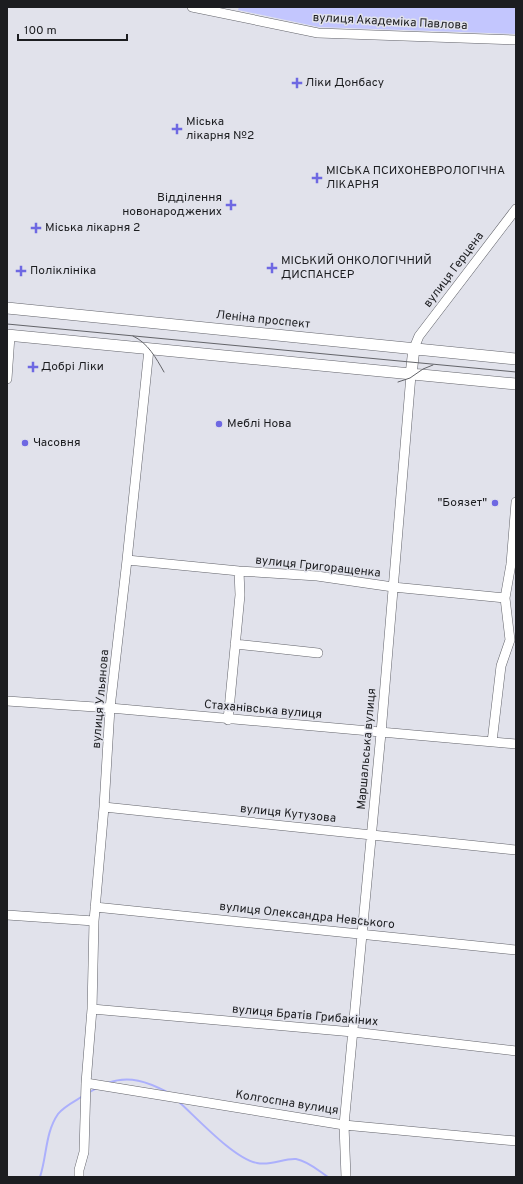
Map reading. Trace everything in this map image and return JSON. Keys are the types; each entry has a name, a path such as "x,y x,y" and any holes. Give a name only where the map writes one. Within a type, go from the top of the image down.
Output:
{"main road":[{"name":"Леніна проспект","path":"7,308 516,358"},
{"path":"9,336 516,384"},
{"path":"411,375 414,348"}],"street":[{"name":"вулиця Академіка Павлова","path":"192,7 230,11 318,33 516,40"},
{"name":"вулиця Герцена","path":"414,348 419,336 516,208"},
{"path":"7,379 9,336"},
{"name":"вулиця Ульянова","path":"86,1083 92,1009 94,921 104,807 110,708 128,560 149,349"},
{"name":"Маршальська вулиця","path":"346,1177 344,1125 381,732 411,375"},
{"path":"492,742 501,666 513,640 505,598 511,564 516,502"},
{"name":"вулиця Григоращенка","path":"128,560 239,571 317,576 393,587 505,598"},
{"path":"228,720 240,595 239,571"},
{"path":"235,644 318,653"},
{"name":"Стаханівська вулиця","path":"7,701 110,708 228,720 516,744"},
{"name":"вулиця Кутузова","path":"104,807 516,850"},
{"name":"вулиця Олександра Невського","path":"95,907 516,950"},
{"path":"7,915 94,921"},
{"name":"вулиця Братів Грибакіних","path":"92,1009 353,1032 516,1051"},
{"path":"79,1177 79,1170 84,1152 86,1083"},
{"name":"Колгоспна вулиця","path":"86,1083 344,1125 516,1141"}],"shaded area":[{"path":"239,7 516,7 516,34 319,27 238,10"}],"waterway":[{"path":"108,1083 123,1080 138,1081 153,1085 167,1092"},
{"path":"88,1093 97,1088"},
{"path":"40,1177 48,1137 54,1121 63,1109 83,1096"},
{"path":"178,1101 227,1146 248,1160 262,1164 296,1159 309,1164 328,1177"}],"tram line":[{"path":"7,324 516,372"},
{"path":"133,336 143,343 155,356 164,372"},
{"path":"398,382 410,378 423,369 433,365"}],"place":[{"name":"Ліки Донбасу","path":"297,83"},
{"name":"Міська лікарня №2","path":"177,129"},
{"name":"МІСЬКА ПСИХОНЕВРОЛОГІЧНА ЛІКАРНЯ","path":"317,178"},
{"name":"Відділення новонароджених","path":"231,205"},
{"name":"Міська лікарня 2","path":"36,228"},
{"name":"МІСЬКИЙ ОНКОЛОГІЧНИЙ ДИСПАНСЕР","path":"272,268"},
{"name":"Поліклініка","path":"21,271"},
{"name":"Добрі Ліки","path":"33,367"},
{"name":"Меблі Нова","path":"219,424"},
{"name":"Часовня","path":"25,443"},
{"name":"\"Боязет\"","path":"495,503"}]}
